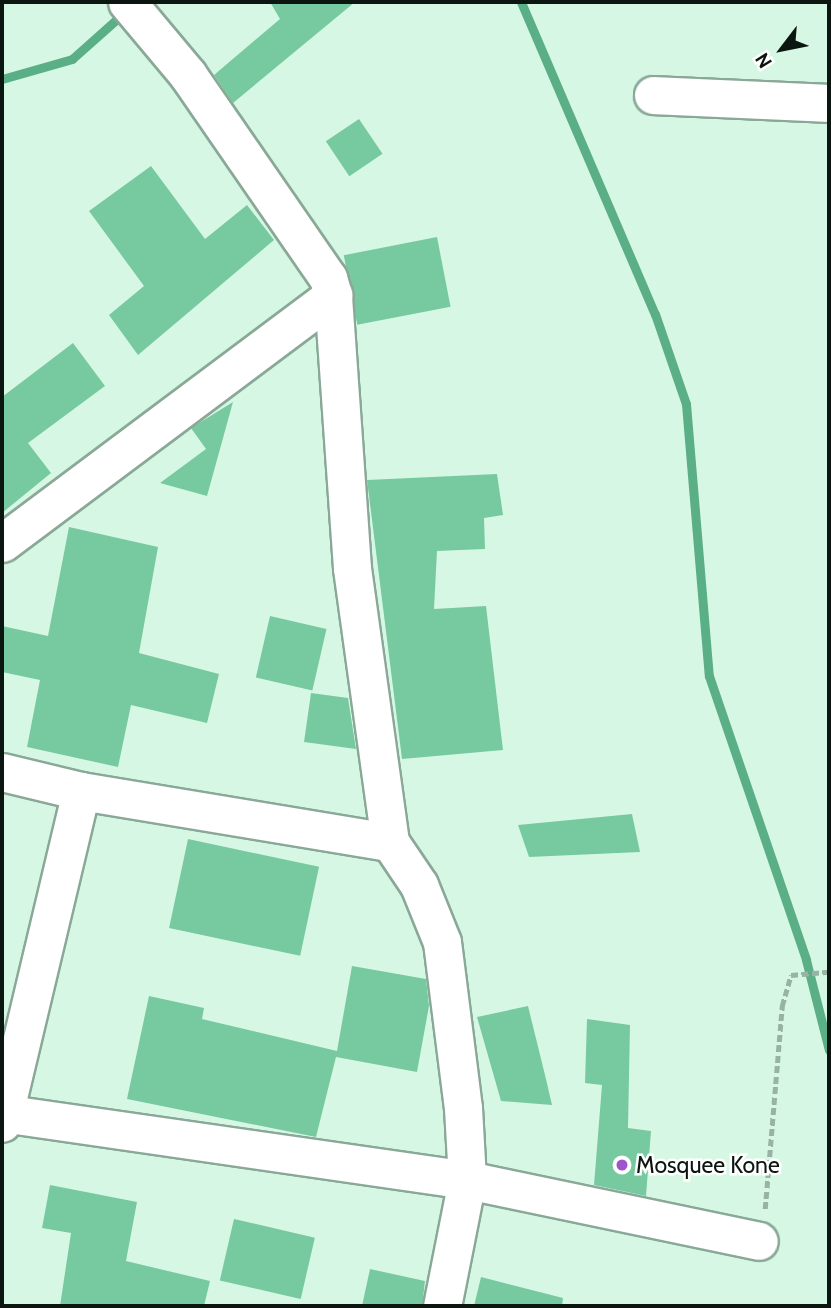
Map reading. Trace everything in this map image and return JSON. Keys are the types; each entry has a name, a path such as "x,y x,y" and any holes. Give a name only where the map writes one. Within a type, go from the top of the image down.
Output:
{"street":[{"path":"127,2 188,75 333,295 352,568 390,842 419,885 442,942 467,1180 442,1306"},
{"path":"653,95 829,103"},
{"path":"2,543 333,295"},
{"path":"2,772 81,791 390,842"},
{"path":"81,791 2,1117 467,1180 759,1241"}],"path":[{"path":"759,1241 773,1166 782,1006 791,975 827,971"}],"building":[{"path":"270,2 355,2 233,103 214,75 280,19"},
{"path":"359,119 382,154 349,176 326,141"},
{"path":"151,166 205,239 247,205 274,240 138,355 109,315 144,286 89,211"},
{"path":"437,237 451,307 357,325 344,255"},
{"path":"73,343 105,386 28,443 51,473 2,513 2,397"},
{"path":"233,402 207,496 160,483 206,449 191,428"},
{"path":"497,474 503,515 484,518 485,549 437,551 434,609 486,606 503,750 402,759 367,480"},
{"path":"69,527 158,547 139,653 219,674 207,723 131,705 118,767 27,747 40,680 2,672 2,626 48,636"},
{"path":"270,616 327,629 312,690 256,677"},
{"path":"311,693 348,698 356,749 304,742"},
{"path":"632,814 640,852 529,857 518,825"},
{"path":"188,839 319,867 300,956 169,928"},
{"path":"352,966 426,979 429,1006 417,1072 336,1057 316,1137 127,1099 149,996 204,1008 202,1019 337,1051"},
{"path":"528,1006 552,1105 501,1101 477,1017"},
{"path":"587,1019 630,1025 628,1128 651,1131 646,1196 594,1185 602,1085 585,1083"},
{"path":"50,1185 137,1202 126,1261 210,1281 204,1306 60,1306 71,1233 42,1228"},
{"path":"234,1219 315,1238 301,1299 220,1280"},
{"path":"370,1269 425,1281 422,1306 362,1306"},
{"path":"481,1277 563,1298 562,1306 474,1306"}],"waterway":[{"path":"521,2 655,314 686,404 709,676 806,960 829,1050"},
{"path":"2,79 72,59 126,11"}],"place":[{"name":"Mosquee Kone","path":"622,1165"}]}
